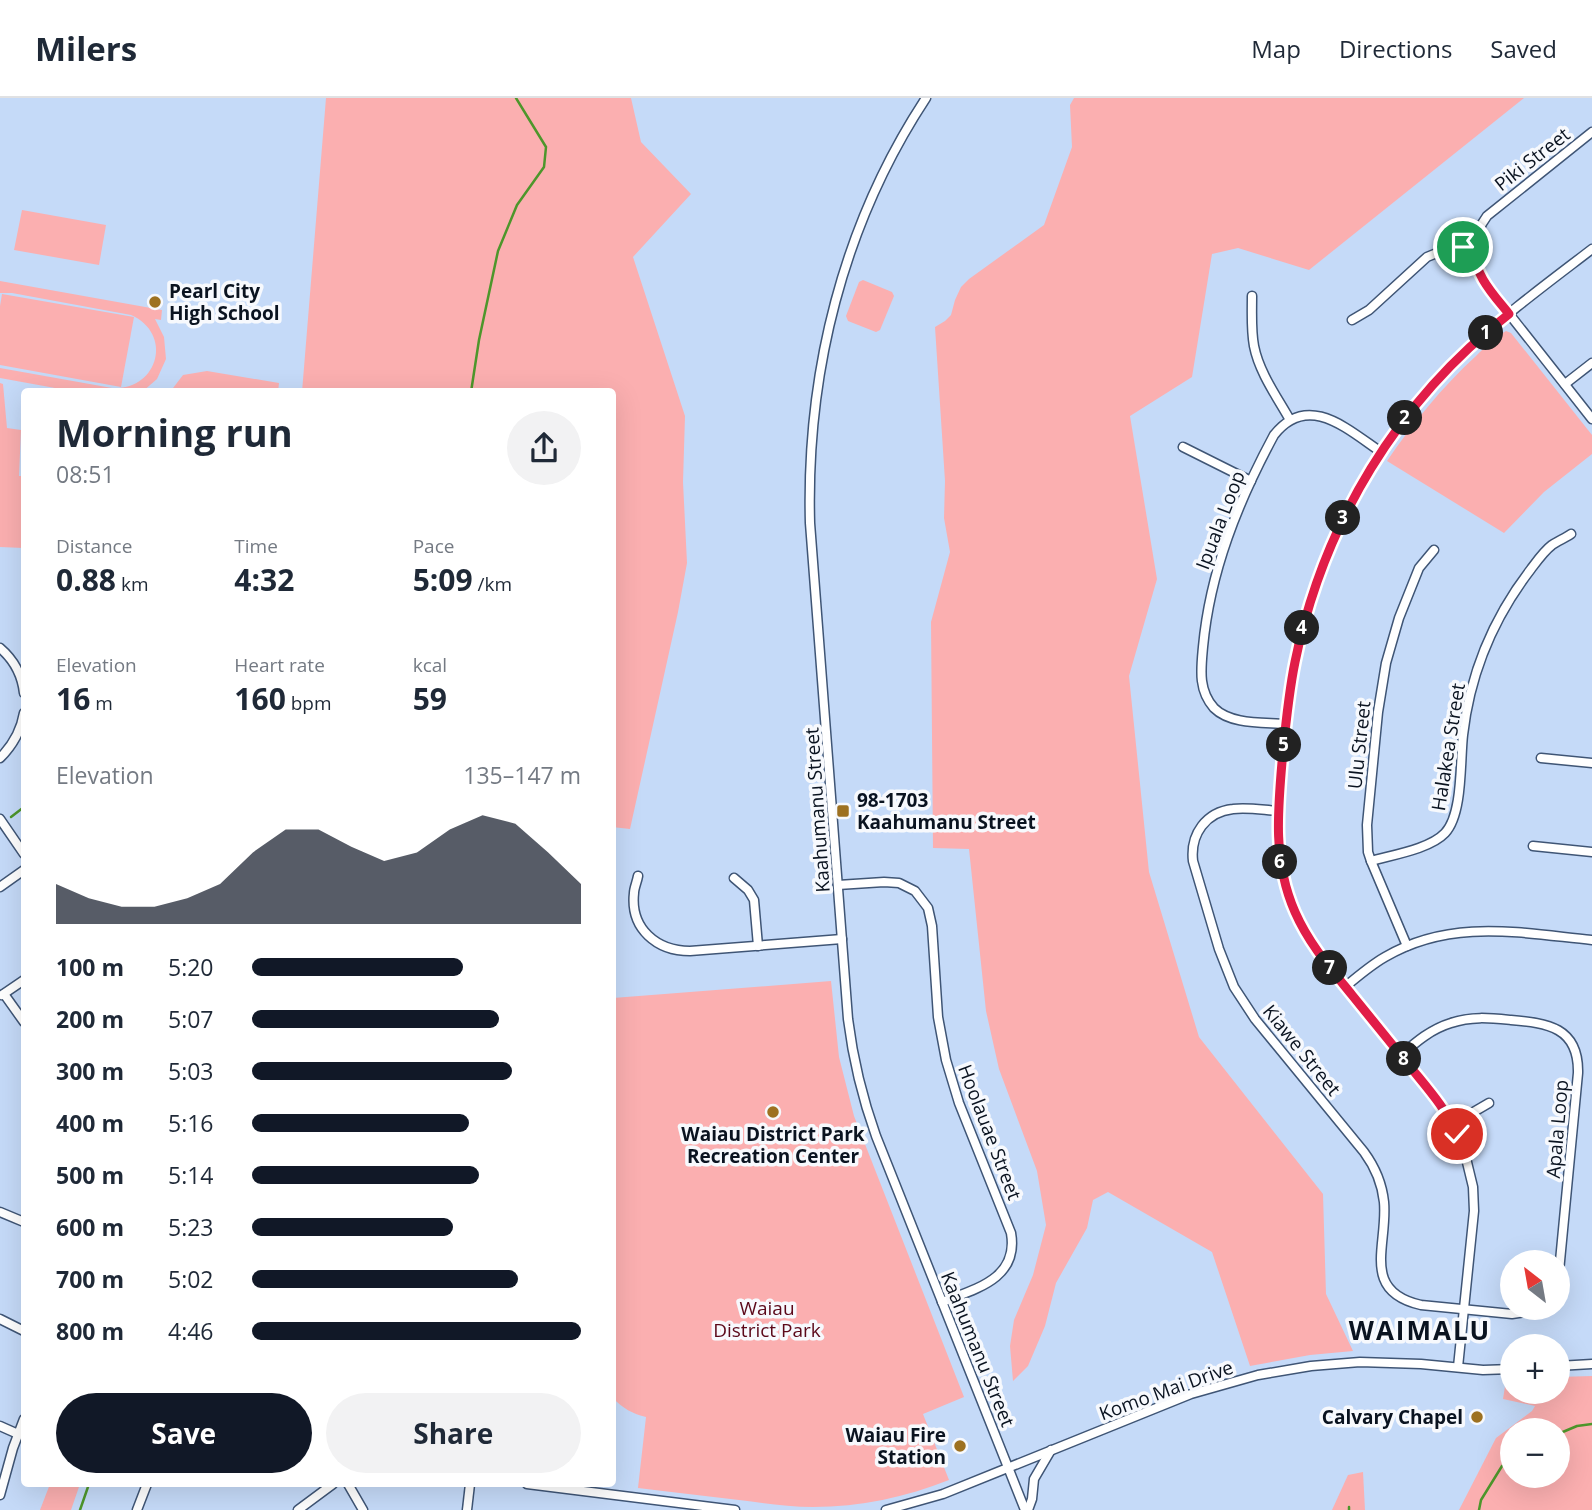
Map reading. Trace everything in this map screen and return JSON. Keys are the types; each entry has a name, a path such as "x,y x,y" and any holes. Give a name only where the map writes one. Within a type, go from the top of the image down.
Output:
{"street":[{"name":"Kaahumanu Street","path":"926,98 890,158 873,195 854,241 833,311 817,389 810,463 810,523 851,1043 863,1098 1026,1510"},
{"name":"Piki Street","path":"1474,248 1479,230 1487,216 1592,132"},
{"path":"1352,320 1368,310 1427,257 1449,248 1474,248 1480,276 1592,419"},
{"path":"1458,1367 1473,1223 1474,1199 1468,1164 1453,1124 1440,1104 1308,937 1290,900 1279,856 1278,811 1286,724 1294,664 1316,583 1339,525 1381,452 1414,406 1446,370 1480,338 1592,249"},
{"path":"1252,296 1256,353 1290,420 1309,415 1329,418 1381,452"},
{"path":"1565,384 1592,363"},
{"name":"Ipuala Loop","path":"1286,724 1240,720 1224,715 1209,701 1201,681 1205,626 1228,532 1274,435 1290,420"},
{"path":"1183,447 1251,481"},
{"name":"Halakea Street","path":"1371,861 1429,844 1445,833 1452,822 1457,805 1468,703 1481,657 1498,619 1526,575 1551,545 1571,534"},
{"name":"Ulu Street","path":"1407,946 1368,852 1367,825 1378,712 1386,663 1399,618 1419,568 1434,550"},
{"path":"0,648 13,662 21,677"},
{"path":"0,758 17,736 21,723"},
{"path":"1542,758 1592,764"},
{"name":"Kiawe Street","path":"1278,811 1238,808 1225,810 1207,819 1196,836 1193,861 1224,965 1248,1009 1374,1167 1384,1202 1380,1261 1389,1290 1412,1303 1465,1310"},
{"path":"1,821 21,850"},
{"path":"1533,846 1592,852"},
{"path":"0,887 21,872"},
{"path":"638,876 634,893 635,912 639,923 658,944 672,950 842,939"},
{"path":"734,878 748,890 754,900 758,946"},
{"name":"Hoolauae Street","path":"838,885 899,883 915,891 928,908 932,926 938,1017 946,1060 959,1103 1011,1233 1009,1259 1000,1274 986,1284 942,1302"},
{"path":"1345,987 1382,958 1436,936 1478,930 1592,937"},
{"path":"21,982 2,995 21,1018"},
{"name":"Apala Loop","path":"1401,1055 1433,1031 1452,1022 1475,1018 1543,1024 1556,1029 1567,1038 1577,1057 1578,1073 1561,1250"},
{"path":"1453,1124 1489,1103"},
{"path":"0,1212 21,1221"},
{"path":"1465,1310 1500,1313"},
{"path":"0,1319 21,1330"},
{"name":"Komo Mai Drive","path":"886,1510 934,1497 1191,1394 1268,1373 1360,1362 1500,1369"},
{"path":"1570,1365 1592,1364"},
{"path":"0,1426 18,1433"},
{"path":"0,1495 21,1426"},
{"path":"1026,1510 1032,1499 1034,1479 1051,1450"},
{"path":"138,1510 146,1487"},
{"path":"298,1510 329,1487"},
{"path":"350,1487 363,1510"},
{"path":"467,1510 470,1487"},
{"path":"547,1487 678,1507 735,1510"}],"green space":[{"path":"326,98 631,98 641,142 691,194 633,257 685,416 683,482 687,563 630,829 616,827 616,388 302,388"},
{"path":"1074,98 1524,98 1309,270 1238,248 1212,254 1192,377 1130,416 1157,579 1129,676 1149,872 1199,1037 1323,1194 1326,1294 1353,1351 1310,1355 1250,1366 1212,1252 1108,1192 1093,1200 1087,1228 1056,1283 1045,1326 1028,1366 1013,1381 1010,1346 1014,1320 1033,1275 1046,1225 1037,1171 999,1069 986,1011 969,849 933,848 931,622 950,552 944,518 945,481 935,327 951,315 961,287 969,279 1044,225 1072,147 1070,105"},
{"path":"22,210 106,225 99,265 14,250"},
{"path":"863,280 892,292 894,296 880,330 876,332 848,321 846,316 859,282"},
{"path":"0,281 162,310 161,320 155,319 164,337 166,359 157,379 147,388 112,388 128,387 140,381 150,371 155,360 153,335 131,315 0,293"},
{"path":"2,294 134,317 121,387 0,365"},
{"path":"1506,331 1511,333 1592,435 1592,454 1544,492 1504,533 1387,461 1440,393 1463,368"},
{"path":"0,368 112,388 55,388 0,378"},
{"path":"207,371 279,383 278,388 173,388 183,375"},
{"path":"0,383 3,384 7,428 21,430 21,548 0,547"},
{"name":"Waiau District Park","path":"831,981 839,1057 854,1116 964,1397 923,1414 949,1480 882,1500 813,1507 638,1488 646,1417 628,1410 616,1401 616,998"},
{"path":"1592,1376 1592,1510 1459,1510 1500,1435 1500,1488 1570,1488 1570,1418 1523,1418 1535,1406 1526,1404 1570,1404 1570,1377"},
{"path":"1363,1472 1365,1510 1332,1510 1348,1475"},
{"path":"49,1487 79,1487 71,1510 40,1510"}],"waterway":[{"path":"472,388 498,251 517,205 544,167 546,147 516,98"},
{"path":"11,817 21,809"},
{"path":"1570,1429 1592,1424"},
{"path":"1479,1510 1481,1500 1500,1469"},
{"path":"80,1510 88,1487"}],"place":[{"name":"Pearl City High School","path":"155,302"},
{"name":"98-1703 Kaahumanu Street","path":"843,811"},
{"name":"Waiau District Park Recreation Center","path":"773,1112"},
{"name":"Calvary Chapel","path":"1477,1417"},
{"name":"Waiau Fire Station","path":"960,1446"}],"district":[{"name":"WAIMALU","path":"1420,1330"}],"route":[{"path":"1457,1134 1440,1104 1325,962 1302,927 1283,875 1277,827 1294,664 1307,610 1339,525 1367,474 1414,406 1464,353 1509,314 1480,276 1474,248 1463,247"}]}
